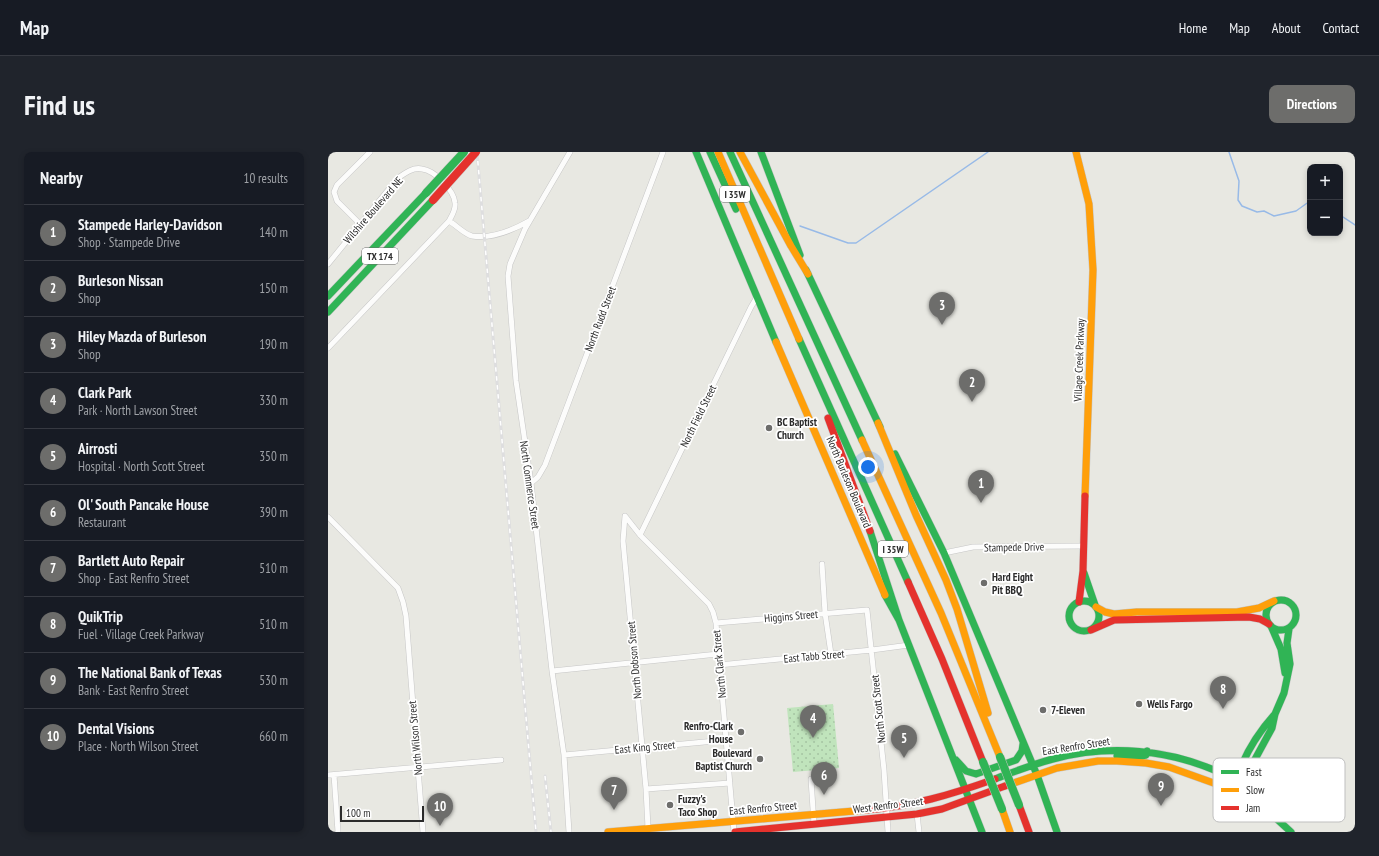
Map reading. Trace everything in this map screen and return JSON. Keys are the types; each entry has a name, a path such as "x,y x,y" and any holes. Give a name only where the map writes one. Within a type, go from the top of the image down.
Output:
{"main road":[{"path":"328,296 464,152"},
{"name":"TX 174","path":"328,312 476,152"},
{"name":"North Burleson Boulevard","path":"696,152 885,596 899,620 982,832"},
{"path":"710,152 744,226 753,235"},
{"name":"I 35W","path":"718,152 798,337 942,659 1010,832"},
{"name":"I 35W","path":"730,152 934,599 1000,757 1029,832"},
{"path":"740,152 791,246 808,274"},
{"path":"761,152 808,274 878,423 916,515 946,580 957,609 1000,757"},
{"name":"Village Creek Parkway","path":"1076,152 1089,204 1093,270 1083,571 1079,602 1074,604 1069,613 1070,623 1076,630 1081,632 1091,630 1098,623 1099,619 1099,614 1083,571"},
{"path":"798,337 798,347 827,416 868,524 899,620"},
{"path":"878,423 893,449 944,553 1037,775 1057,832"},
{"path":"1079,602 1087,601 1105,612 1114,614 1137,612 1237,612 1259,608 1279,599 1285,600 1294,605 1296,610 1296,621 1288,629 1279,630 1261,618 1254,616 1234,618 1114,620 1091,630"},
{"path":"1274,601 1267,608 1266,617 1279,642 1286,679"},
{"path":"1256,758 1272,728 1275,714 1284,693 1290,664 1287,643 1288,629"},
{"path":"953,757 966,771 976,774 1016,760 1022,751 1023,743"},
{"name":"East Renfro Street","path":"1032,765 1066,756 1105,750 1147,751 1180,758 1213,771"},
{"path":"1098,761 1103,757 1142,756 1146,755 1147,751"},
{"name":"East Renfro Street","path":"1037,775 1057,768 1098,761 1146,763 1169,767 1213,783"},
{"path":"965,789 1032,765"},
{"name":"West Renfro Street","path":"735,832 917,814 942,809 1037,775"},
{"name":"East Renfro Street","path":"608,832 648,830 886,808 921,802 965,789"},
{"name":"East Renfro Street","path":"1280,822 1291,832"}],"street":[{"path":"360,224 336,201 334,192 337,185 370,152"},
{"name":"North Commerce Street","path":"569,832 564,755 552,671 531,483 516,380 508,276 514,253 530,221 570,152"},
{"name":"North Rudd Street","path":"531,483 538,477 545,465 663,152"},
{"name":"Wilshire Boulevard NE","path":"328,264 398,178 409,171 421,168 433,173 444,182 453,195 455,203 454,213 449,221 328,348"},
{"path":"449,221 472,236 487,236 506,231 530,221"},
{"name":"North Field Street","path":"640,535 757,297"},
{"name":"North Dobson Street","path":"640,535 625,516 622,541 646,789 648,830"},
{"name":"North Wilson Street","path":"328,517 398,588 403,602 406,616 407,645 423,832"},
{"name":"North Clark Street","path":"640,535 709,604 713,612 716,623 735,832"},
{"name":"Stampede Drive","path":"944,553 973,547 1084,546"},
{"path":"822,564 825,613 831,654"},
{"name":"Higgins Street","path":"716,623 867,610"},
{"name":"North Scott Street","path":"867,610 884,770 888,832"},
{"name":"East Tabb Street","path":"719,665 909,645"},
{"path":"552,671 718,654"},
{"name":"East King Street","path":"564,755 726,740"},
{"path":"338,832 331,775 501,760"},
{"path":"811,779 814,824"},
{"path":"646,789 730,783"},
{"path":"917,814 919,832"}],"green space":[{"path":"833,704 839,768 793,772 787,708"}],"waterway":[{"path":"800,226 848,243 856,243 988,152"},
{"path":"1229,152 1239,181 1238,200 1242,206 1257,212 1264,211 1274,216 1296,211 1307,203"},
{"path":"1343,217 1355,225"}],"railway":[{"path":"477,152 536,832"},
{"path":"545,776 551,832"}],"traffic: fast":[{"path":"426,193 464,152"},
{"path":"696,152 776,342"},
{"path":"710,152 736,209"},
{"path":"730,152 862,440"},
{"path":"761,152 800,255"},
{"path":"328,296 426,193"},
{"path":"328,312 433,200"},
{"path":"806,270 880,427"},
{"path":"799,339 908,582"},
{"path":"895,454 944,553 1037,775 1057,832"},
{"path":"870,531 899,620"},
{"path":"1084,573 1095,605"},
{"path":"885,595 899,620 982,832"},
{"path":"1281,600 1292,604 1296,615 1292,626 1281,630 1270,626 1266,615 1270,604 1281,600"},
{"path":"1084,601 1095,605 1099,616 1095,627 1084,631 1073,627 1069,616 1073,605 1084,601"},
{"path":"1271,626 1281,649 1285,673"},
{"path":"1256,758 1272,728 1275,714 1284,693 1290,664 1287,643 1289,629"},
{"path":"1245,758 1262,730 1275,714"},
{"path":"956,760 966,771 976,774 1016,760 1022,751 1023,744"},
{"path":"995,779 1053,759 1074,754 1117,751 1161,754 1182,759 1213,770"},
{"path":"1117,756 1142,756 1146,755 1147,751"},
{"path":"1000,757 1019,805"},
{"path":"983,762 1002,809"},
{"path":"1280,822 1291,832"}],"traffic: slow":[{"path":"718,152 799,339"},
{"path":"740,152 791,246 808,274"},
{"path":"1076,152 1089,204 1093,270 1085,496"},
{"path":"776,342 885,595"},
{"path":"878,423 916,515 946,580 957,609 988,713"},
{"path":"862,440 941,613 1000,757"},
{"path":"1096,607 1105,612 1114,614 1137,612 1237,612 1259,608 1274,601"},
{"path":"1005,786 1057,768 1098,761 1146,763 1169,767 1213,783"},
{"path":"1002,809 1010,832"},
{"path":"608,832 866,810"}],"traffic: jam":[{"path":"433,200 476,152"},
{"path":"828,418 870,531"},
{"path":"1079,602 1083,571 1085,496"},
{"path":"908,582 942,659 983,762"},
{"path":"1091,630 1114,620 1249,617 1260,619 1269,624"},
{"path":"866,810 916,803 995,779"},
{"path":"735,832 917,814 942,809 1005,786"},
{"path":"1019,805 1029,832"}],"place":[{"name":"Hiley Mazda of Burleson","path":"942,325"},
{"name":"Burleson Nissan","path":"972,402"},
{"name":"BC Baptist Church","path":"769,428"},
{"name":"Stampede Harley-Davidson","path":"981,503"},
{"name":"Hard Eight Pit BBQ","path":"984,583"},
{"name":"Wells Fargo","path":"1139,704"},
{"name":"QuikTrip","path":"1223,709"},
{"name":"7-Eleven","path":"1043,710"},
{"name":"Renfro-Clark House","path":"741,732"},
{"name":"Clark Park","path":"813,738"},
{"name":"Airrosti","path":"904,758"},
{"name":"Boulevard Baptist Church","path":"760,759"},
{"name":"Ol' South Pancake House","path":"824,795"},
{"name":"Fuzzy's Taco Shop","path":"670,805"},
{"name":"The National Bank of Texas","path":"1161,806"},
{"name":"Bartlett Auto Repair","path":"614,810"},
{"name":"Dental Visions","path":"440,826"}]}
